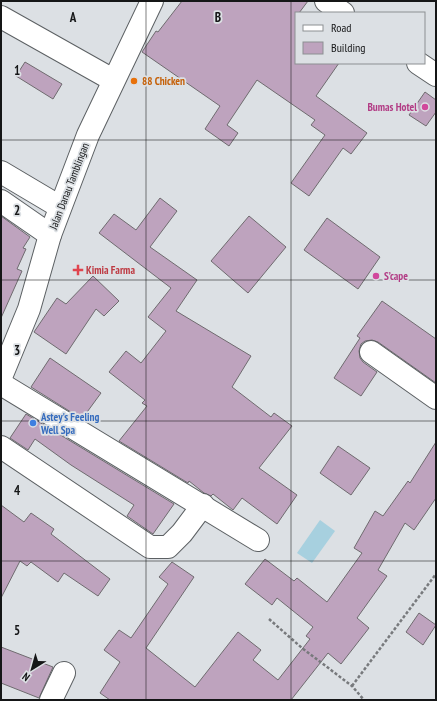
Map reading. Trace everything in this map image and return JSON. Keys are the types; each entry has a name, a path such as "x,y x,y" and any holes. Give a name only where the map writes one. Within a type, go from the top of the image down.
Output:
{"street":[{"name":"Jalan Danau Tamblingan","path":"1,377 29,309 50,235 88,135 152,1"},
{"path":"326,1 342,12"},
{"path":"1,17 113,80"},
{"path":"420,64 436,75"},
{"path":"1,172 60,207"},
{"path":"1,201 50,235"},
{"path":"371,352 436,398"},
{"path":"1,384 203,505 258,540"},
{"path":"1,447 150,548 168,547 182,533 203,505"},
{"path":"51,700 64,673"}],"path":[{"path":"352,686 436,574"},
{"path":"269,619 302,648 352,686 364,700"}],"water":[{"path":"320,520 335,531 312,563 297,553"}],"building":[{"path":"182,1 308,1 300,12 295,12 295,64 338,64 316,96 367,133 351,154 343,148 309,196 291,183 325,135 311,125 315,120 257,80 227,125 238,133 229,146 205,129 220,106 142,52 156,31 158,32"},
{"path":"25,62 62,84 53,99 16,76"},
{"path":"425,92 436,100 436,112 426,126 409,115"},
{"path":"160,198 177,211 150,247 197,280 176,311 251,356 232,387 271,417 274,413 292,426 259,468 297,495 277,524 242,498 233,510 213,494 211,496 204,493 189,481 188,483 119,441 147,406 142,403 145,400 109,372 126,351 141,363 166,331 148,317 171,288 99,233 114,214 136,230"},
{"path":"1,216 30,237 23,248 26,249 17,269 22,271 1,318"},
{"path":"249,216 286,247 248,293 211,261"},
{"path":"327,218 380,257 358,289 304,250"},
{"path":"93,276 119,301 104,316 96,309 66,354 34,332 57,298 66,304"},
{"path":"382,301 436,339 436,383 378,342 372,340 365,341 361,344 359,351 360,358 377,372 361,396 334,378 360,338 357,336"},
{"path":"50,358 101,393 82,419 31,387"},
{"path":"26,414 174,504 153,534 127,516 134,505 71,465 35,439 28,450 10,438"},
{"path":"436,442 436,498 414,530 405,523 378,570 387,576 357,618 369,628 341,664 328,653 291,700 110,700 100,693 120,662 104,650 119,630 131,638 168,584 159,577 172,562 194,577 146,648 195,687 238,632 261,650 253,660 278,680 310,639 306,636 313,627 277,598 272,605 245,584 265,559 294,581 297,578 327,602 362,553 354,548 375,511 383,516 408,481 410,483"},
{"path":"338,446 370,468 351,495 320,473"},
{"path":"1,505 24,522 31,513 54,529 51,534 110,579 98,596 64,573 58,582 31,562 27,566 20,561 1,598"},
{"path":"419,613 436,625 423,645 406,632"},
{"path":"1,647 53,667 39,698 1,683"}],"place":[{"name":"88 Chicken","path":"134,81"},
{"name":"Bumas Hotel","path":"425,107"},
{"name":"Kimia Farma","path":"78,270"},
{"name":"S’cape","path":"376,276"},
{"name":"Astey's Feeling Well Spa","path":"33,423"}]}
